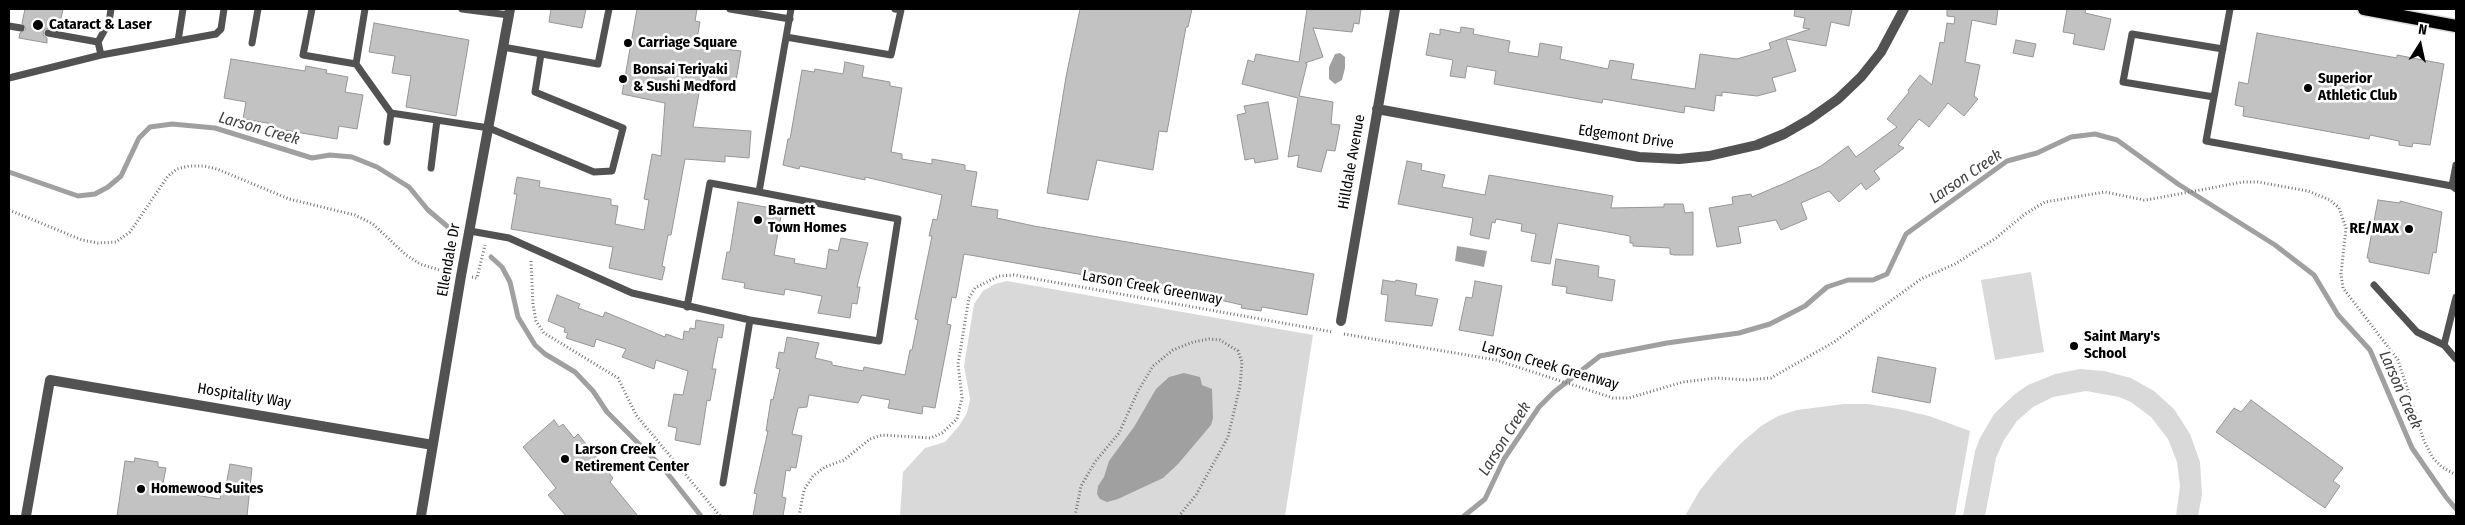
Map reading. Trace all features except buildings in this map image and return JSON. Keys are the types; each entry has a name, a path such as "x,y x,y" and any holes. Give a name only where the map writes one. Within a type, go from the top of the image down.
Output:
{"main road":[{"path":"2364,9 2456,26"}],"street":[{"name":"Hilldale Avenue","path":"1341,321 1394,9"},
{"name":"Edgemont Drive","path":"1377,109 1639,156 1679,159 1709,156 1757,145 1784,134 1810,119 1838,99 1861,77 1881,52 1904,9"},
{"name":"Ellendale Dr","path":"421,516 510,12"},
{"name":"Hospitality Way","path":"26,516 50,380 433,445"}],"lane":[{"path":"101,55 98,42 109,22 111,9"},
{"path":"178,41 183,9"},
{"path":"9,78 101,55 216,34 221,29 224,9"},
{"path":"252,43 258,9"},
{"path":"312,9 303,55 356,64 391,113 386,142"},
{"path":"356,64 365,9"},
{"path":"462,9 510,12"},
{"path":"503,47 598,64 609,9"},
{"path":"730,9 790,19"},
{"path":"759,192 791,9"},
{"path":"786,37 891,55 901,10 895,9"},
{"path":"2230,9 2206,141 2454,187 2456,164"},
{"path":"9,26 21,28"},
{"path":"48,33 98,42"},
{"path":"2214,97 2123,82 2132,34 2223,49"},
{"path":"391,113 489,128 594,172 612,171 623,128 535,92 541,54"},
{"path":"430,168 437,120"},
{"path":"470,231 509,238 632,293 687,307 750,320 878,341 898,219 710,183 687,307"},
{"path":"2374,285 2417,332 2444,346 2456,359"},
{"path":"2444,346 2456,297"},
{"path":"723,483 750,320"}],"path":[{"path":"9,210 82,240 98,243 116,242 130,232 168,176 177,169 189,166 204,166 217,169 289,199 355,214 373,224 406,255 420,264 450,273"},
{"name":"Larson Creek Greenway","path":"799,516 804,490 813,476 825,467 844,460 870,439 882,435 922,439 942,433 957,419 962,398 958,364 969,298 975,288 999,276 1014,275 1496,360 1597,394 1613,398 1629,398 1683,382 1717,378 1746,380 1771,378 1834,342 1922,279 1955,264 1996,238 2031,210 2045,202 2105,192 2144,200 2243,182 2258,182 2308,191 2325,198 2338,208 2346,228 2341,274 2343,288 2398,360 2424,441 2433,458 2442,467 2456,474"},
{"path":"477,278 484,245 490,245"},
{"path":"525,254 530,260 536,321 544,333 618,378 636,416 720,516"},
{"path":"1075,516 1081,486 1095,462 1114,442 1128,417 1138,390 1152,366 1162,357 1187,344 1209,339 1220,340 1238,351 1242,362 1243,372 1236,403 1224,445 1196,495 1179,516"}],"shaded area":[{"path":"1340,53 1345,57 1345,68 1342,80 1335,84 1329,79 1329,67 1335,54"},
{"path":"1457,246 1487,251 1484,267 1455,261"},
{"path":"2031,272 2044,352 1995,360 1981,280"},
{"path":"1007,281 1313,335 1285,516 900,516 903,472 925,448 945,442 967,413 970,399 964,366 974,304 983,291 995,284"},
{"path":"2080,369 2104,371 2131,378 2154,391 2174,409 2190,434 2200,462 2202,495 2198,516 2176,516 2180,486 2177,462 2168,439 2151,417 2131,402 2119,397 2086,391 2053,397 2033,407 2017,421 2004,440 1996,458 1985,516 1963,516 1975,451 1994,414 2015,394 2028,385 2055,374"},
{"path":"1184,373 1200,377 1202,385 1212,389 1213,418 1211,425 1178,464 1163,478 1118,499 1107,502 1100,499 1097,494 1098,486 1104,477 1109,461 1134,427 1156,389 1169,377"},
{"path":"1844,404 1868,404 1899,409 1929,416 1970,431 1955,516 1685,516 1700,490 1717,469 1739,445 1761,426 1778,416 1797,410"}],"waterway":[{"name":"Larson Creek","path":"9,172 78,196 95,194 108,187 121,176 139,138 150,127 172,124 215,128 312,158 330,155 352,157 377,167 409,187 428,210 454,232"},
{"name":"Larson Creek","path":"1464,516 1485,499 1504,459 1539,407 1554,392 1600,356 1667,343 1739,333 1770,324 1805,306 1827,287 1848,280 1873,280 1887,274 1906,234 2007,161 2037,153 2071,137 2095,134 2117,140 2178,184 2275,245 2314,275 2338,315 2370,350 2412,448 2456,509"},
{"name":"Larson Creek","path":"491,257 502,267 510,282 518,317 535,345 545,354 575,372 593,391 607,412 664,469 701,516"}],"place":[{"name":"Cataract & Laser","path":"38,25"},
{"name":"Carriage Square","path":"628,43"},
{"name":"Bonsai Teriyaki & Sushi Medford","path":"623,79"},
{"name":"Superior Athletic Club","path":"2308,88"},
{"name":"Barnett Town Homes","path":"758,220"},
{"name":"RE/MAX","path":"2409,229"},
{"name":"Saint Mary's School","path":"2074,346"},
{"name":"Larson Creek Retirement Center","path":"565,459"},
{"name":"Homewood Suites","path":"141,489"}]}
